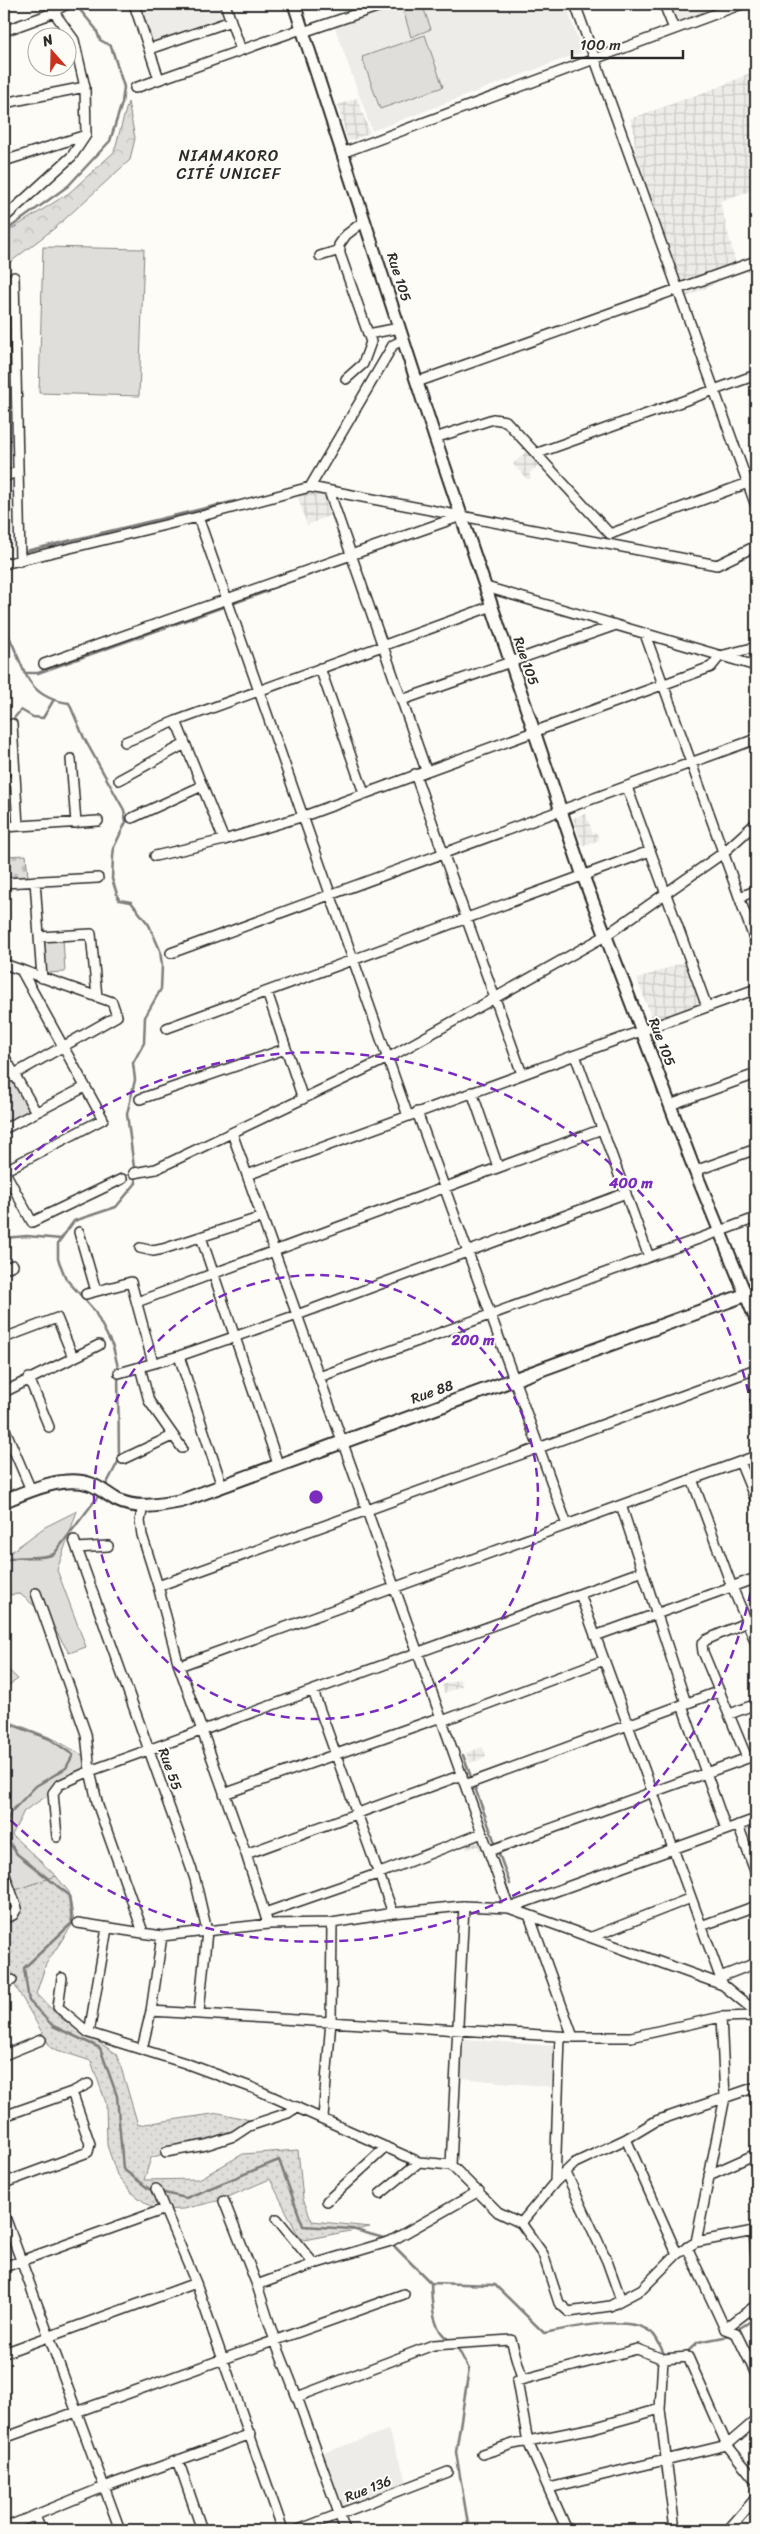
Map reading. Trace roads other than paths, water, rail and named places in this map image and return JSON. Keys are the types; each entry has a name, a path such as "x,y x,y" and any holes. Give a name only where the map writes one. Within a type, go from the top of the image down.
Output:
{"main road":[{"name":"Rue 88","path":"31,1490 67,1482 90,1484 117,1500 128,1504 143,1506 181,1501 513,1378 751,1293"},
{"path":"4,1501 31,1490"}],"street":[{"path":"134,4 159,79"},
{"path":"225,4 242,50"},
{"name":"Rue 105","path":"294,4 435,438 583,876 695,1171 720,1231 751,1293 756,1320"},
{"path":"135,88 242,50 382,4"},
{"path":"576,4 714,390 752,481 756,506"},
{"path":"664,4 674,29"},
{"path":"342,153 742,4"},
{"path":"4,31 50,8 65,5"},
{"path":"4,218 72,156 86,135 85,87 74,40 50,8"},
{"path":"149,50 231,21"},
{"path":"4,103 85,87"},
{"path":"4,161 86,135"},
{"path":"346,379 363,364 369,353 371,342 339,245 346,235 364,221"},
{"path":"320,256 340,250"},
{"path":"417,382 756,260"},
{"path":"14,277 20,561"},
{"path":"368,334 399,328"},
{"path":"310,487 393,345 403,340"},
{"path":"538,453 756,375"},
{"path":"435,438 499,419 506,421 538,453 610,534"},
{"path":"4,477 18,471"},
{"path":"610,534 752,481"},
{"path":"4,564 198,517 310,487 717,565 756,546"},
{"path":"329,491 426,770"},
{"path":"44,664 462,516"},
{"path":"198,517 388,1058 444,1188 567,1525"},
{"path":"607,544 610,534"},
{"path":"486,587 756,666"},
{"path":"125,742 176,721 492,606"},
{"path":"402,700 616,625"},
{"path":"645,634 756,944"},
{"path":"154,856 224,840 304,816 711,667 720,656 756,647"},
{"path":"320,668 364,793"},
{"path":"176,721 224,840"},
{"path":"12,724 18,826"},
{"path":"171,953 756,739"},
{"path":"119,780 185,744"},
{"path":"72,759 76,823"},
{"path":"415,774 522,1074"},
{"path":"4,782 15,781"},
{"path":"132,818 202,786"},
{"path":"626,787 707,1007"},
{"path":"4,827 98,821"},
{"path":"134,1173 156,1169 388,1058 605,936 723,852 756,823"},
{"path":"167,1028 650,851"},
{"path":"4,883 98,878"},
{"path":"35,881 42,978"},
{"path":"739,898 756,891"},
{"path":"39,938 91,934 97,997"},
{"path":"4,964 112,1002 117,1016 4,1080"},
{"path":"21,970 103,1119 4,1171 32,1222 122,1179"},
{"path":"247,1174 756,989"},
{"path":"267,992 303,1099"},
{"path":"140,1099 286,1049"},
{"path":"575,1055 649,1257"},
{"path":"4,1056 36,1112"},
{"path":"670,1105 756,1074"},
{"path":"4,1129 85,1087"},
{"path":"472,1092 498,1167"},
{"path":"136,1302 602,1129"},
{"path":"232,1133 509,1908"},
{"path":"695,1171 756,1149"},
{"path":"119,1373 236,1337 626,1194"},
{"path":"140,1248 163,1249 262,1217"},
{"path":"319,1377 756,1218"},
{"path":"79,1232 96,1291"},
{"path":"201,1237 278,1464"},
{"path":"4,1269 13,1265"},
{"path":"86,1294 131,1282 153,1363"},
{"path":"4,1338 57,1318 72,1358"},
{"path":"4,1392 29,1378 100,1345"},
{"path":"179,1356 222,1486"},
{"path":"140,1367 148,1401 182,1448"},
{"path":"158,1586 756,1368"},
{"path":"29,1378 49,1427"},
{"path":"4,1427 31,1490"},
{"path":"123,1459 172,1436"},
{"path":"178,1666 756,1456"},
{"path":"740,1462 756,1501"},
{"path":"692,1479 732,1587 756,1643"},
{"path":"621,1505 726,1829"},
{"path":"143,1506 140,1521 142,1535 158,1586 178,1666 246,1854 268,1924"},
{"name":"Rue 55","path":"108,1546 76,1544 195,1879 206,1931 199,2012"},
{"path":"57,1837 53,1792 55,1788 90,1772 643,1571"},
{"path":"595,1636 756,1578"},
{"path":"36,1593 86,1734 90,1772 98,1806 143,1932"},
{"path":"580,1594 721,1981"},
{"path":"489,1851 752,1756 730,1714 703,1652 702,1644 706,1640 747,1622"},
{"path":"224,1794 604,1660"},
{"path":"313,1691 393,1913"},
{"path":"465,1785 720,1691"},
{"path":"730,1714 756,1704"},
{"path":"246,1854 462,1775"},
{"path":"509,1908 756,1819"},
{"path":"738,1825 755,1864 756,1874"},
{"path":"265,1913 380,1873 482,1833"},
{"path":"4,1872 17,1908 13,1915 4,1918"},
{"path":"592,1937 691,1898"},
{"path":"451,2165 464,1906"},
{"path":"78,1923 162,1936 268,1924 332,1923 393,1913 464,1906 509,1908 721,1981 756,2012"},
{"path":"701,1926 756,1906"},
{"path":"529,1915 573,2037"},
{"path":"323,2118 331,2021 332,1923"},
{"path":"89,2033 107,1928"},
{"path":"142,2050 152,2011 162,1936"},
{"path":"721,1981 756,1963"},
{"path":"62,1978 58,2007 89,2033 214,2074 323,2118 419,2162 451,2165 498,2212 521,2223 543,2254 559,2303 563,2309 569,2312 598,2309 642,2289 678,2254 696,2242 755,2230 756,2256"},
{"path":"152,2011 199,2012 560,2037 630,2037 721,2017 756,2016"},
{"path":"696,2242 724,2097 721,2017"},
{"path":"555,2182 560,2037"},
{"path":"4,2055 41,2040"},
{"path":"4,2116 72,2092 88,2084"},
{"path":"521,2223 555,2182 575,2163 626,2139 656,2121 756,2087"},
{"path":"4,2183 88,2152 90,2144 72,2092"},
{"path":"166,2152 206,2145 234,2136 249,2126 288,2113 297,2107"},
{"path":"626,2139 678,2254"},
{"path":"327,2201 386,2147"},
{"path":"709,2175 756,2154"},
{"path":"380,2194 419,2162"},
{"path":"566,2173 607,2261 621,2300"},
{"path":"156,2189 196,2284 222,2360 251,2434 283,2530"},
{"path":"257,2285 314,2264 391,2241 478,2191"},
{"path":"224,2201 257,2285 274,2341 298,2397 345,2530"},
{"path":"4,2267 165,2209"},
{"path":"4,2214 120,2530"},
{"path":"278,2219 314,2264"},
{"path":"687,2247 725,2329 736,2333 756,2374"},
{"path":"4,2353 196,2284"},
{"path":"4,2438 404,2294"},
{"path":"725,2329 756,2305"},
{"path":"298,2397 433,2345 512,2340 522,2378"},
{"path":"567,2530 528,2442 516,2384 522,2378 637,2349 663,2359 688,2357 727,2445 756,2481"},
{"path":"663,2359 660,2409 674,2530"},
{"path":"482,2454 513,2444 593,2428 660,2409"},
{"path":"549,2488 727,2445 756,2420"},
{"path":"4,2528 104,2487 251,2434"},
{"path":"178,2460 202,2530"},
{"name":"Rue 136","path":"298,2530 448,2472"},
{"path":"728,2530 756,2498"},
{"path":"36,2516 41,2530"}],"waterway":[{"path":"4,232 68,186 110,141 122,103 124,87 111,46 100,40 96,29 75,4"},
{"path":"22,552 235,501"},
{"path":"24,673 38,673 268,591"},
{"path":"4,628 32,685 41,693 53,699 69,703 84,738 124,810 126,822 114,847 112,879 119,900 131,902 149,925 160,950 162,966 161,989 145,1017 144,1043 133,1063 135,1080 127,1114 136,1183 116,1207 74,1221 58,1243 58,1259 66,1279 94,1310 113,1347 118,1367 119,1460 105,1487"},
{"path":"4,724 8,725 21,710 33,717 43,718 53,701"},
{"path":"4,1238 27,1236 61,1239"},
{"path":"4,1562 16,1558 42,1557 54,1554 100,1494"},
{"path":"4,1711 8,1723 50,1739 73,1755 66,1768 36,1786 10,1813 4,1834 17,1854 69,1895 72,1923 24,1968 29,2001 53,2026 100,2048 117,2096 123,2169 149,2189 155,2190"},
{"path":"463,1755 510,1884"},
{"path":"160,2192 186,2198 279,2160 303,2226 352,2229 387,2239"},
{"path":"391,2243 431,2283 495,2285 544,2333 601,2324 631,2324 644,2328 653,2334 664,2354 667,2355"},
{"path":"431,2283 432,2306 436,2322 443,2335 449,2340"},
{"path":"735,2331 756,2318"},
{"path":"685,2354 698,2342 730,2334"},
{"path":"457,2347 469,2369 456,2452 469,2530"}],"district":[{"name":"NIAMAKORO CITÉ UNICEF","path":"229,164"}]}
